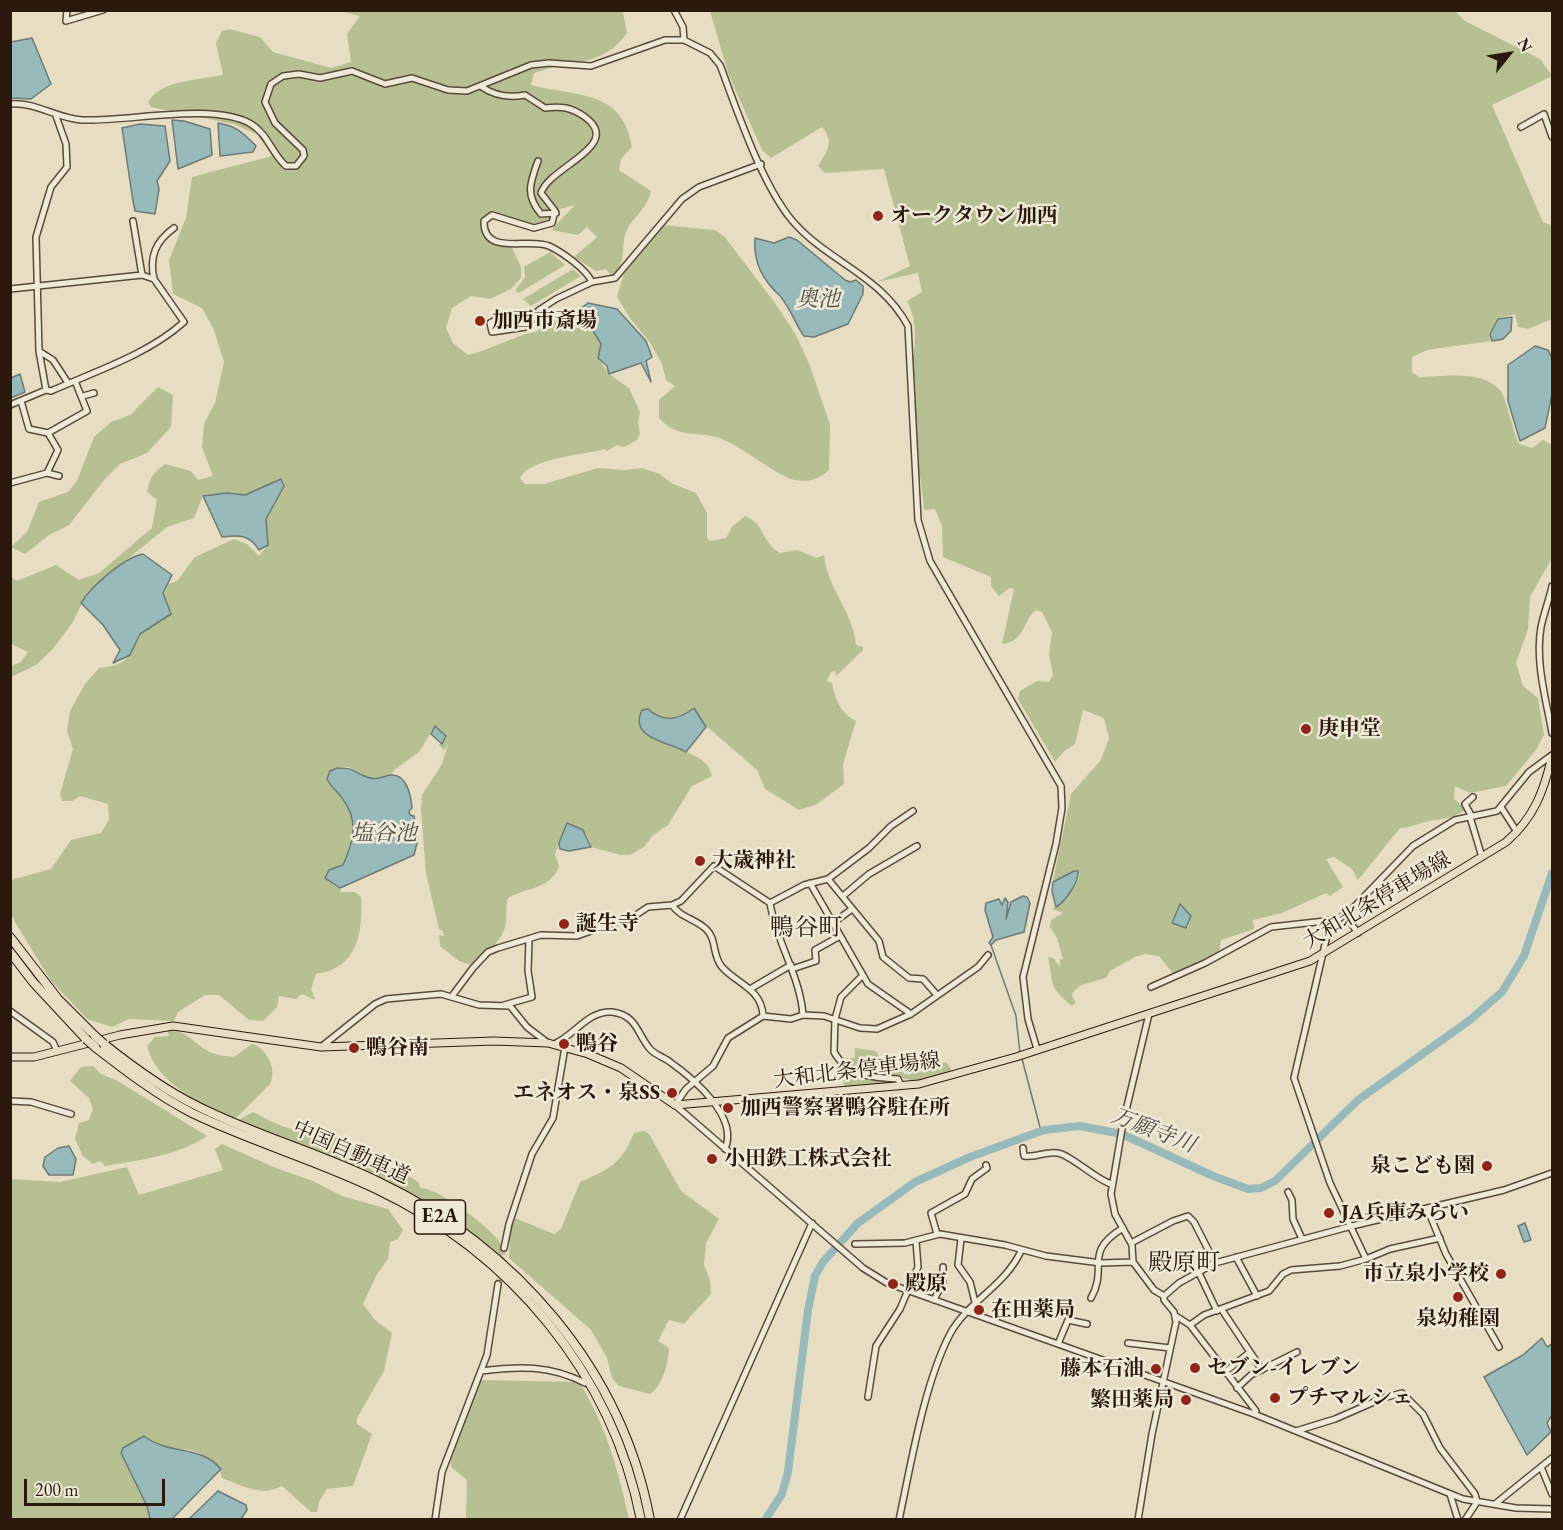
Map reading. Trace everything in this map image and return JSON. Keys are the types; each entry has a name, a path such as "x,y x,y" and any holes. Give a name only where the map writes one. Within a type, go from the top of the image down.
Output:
{"highway":[{"name":"中国自動車道","path":"10,937 91,1038 95,1047 146,1086 191,1112 348,1176 404,1204 458,1239 501,1274 550,1324 597,1394 621,1446 641,1520"},
{"name":"中国自動車道","path":"10,952 33,982 91,1038 105,1044 150,1079 197,1107 351,1169 409,1197 463,1233 506,1267 556,1319 605,1390 629,1442 650,1520"}],"main road":[{"name":"大和北条停車場線","path":"675,1106 901,1086 943,1080 1296,967 1322,955 1482,857 1517,832 1538,804 1552,755"},
{"path":"10,1057 34,1057 129,1033 174,1026 321,1047 494,1041 551,1044 621,1068 675,1106"}],"street":[{"path":"67,10 66,21 104,10"},
{"path":"674,10 683,27 684,40"},
{"path":"10,104 79,120 178,113 233,117 252,125 265,137 286,166 296,166 304,156 303,150 275,123 265,102 271,84 283,76 299,74 320,78 352,71 385,84 412,78 448,90 467,91 482,87 531,65 549,63 591,66 665,40 684,40 710,53 720,65 780,204 797,226 896,304 908,326 918,520 930,561 1061,786 1062,808 1056,844 1023,977 1028,1019 1037,1049"},
{"path":"482,87 490,93 511,98 525,95 545,108 562,106 583,115 594,126 597,137 591,148 561,168 544,185 541,193 555,213"},
{"path":"1521,127 1544,114 1552,137"},
{"path":"46,390 39,351 36,237 40,217 51,187 67,167 68,157 56,116"},
{"path":"538,162 528,189 541,214 555,213"},
{"path":"503,316 490,323 492,332 526,327 539,310 592,282 605,282 620,274 682,199 699,188 761,164"},
{"path":"555,213 552,223 534,228 492,215 484,220 484,229 489,237 499,243 549,246 584,272 592,282"},
{"path":"133,221 142,275"},
{"path":"10,405 75,381 168,336 184,322 154,279 152,257 155,248 174,228"},
{"path":"10,289 142,275 154,279"},
{"path":"39,351 53,360 68,384"},
{"path":"48,433 86,412 83,396 75,381"},
{"path":"83,396 94,393"},
{"path":"21,401 29,429 48,433 61,450 47,473"},
{"path":"10,483 47,473 59,476"},
{"path":"1552,586 1539,644 1552,733"},
{"path":"1366,1259 1330,1183 1294,1078 1329,927 1334,920 1354,907 1413,846 1455,820 1491,814 1501,807 1529,772 1552,755"},
{"path":"1473,797 1465,804 1482,857"},
{"path":"1501,807 1517,832"},
{"path":"770,903 810,883 828,879 869,848 891,826 914,811"},
{"path":"843,896 857,882 917,846"},
{"path":"452,996 488,952 541,935 577,936 636,915 648,908 672,905 681,901 714,866 770,903 774,927 792,967 800,992 803,1015"},
{"path":"828,879 879,941 883,957 909,978 923,979 937,995"},
{"path":"810,883 868,984 911,1014"},
{"path":"672,905 680,915 706,930 712,937 715,956 721,966 750,988 762,1006 763,1016"},
{"path":"833,923 852,909"},
{"path":"1344,914 1358,933"},
{"path":"1151,987 1205,963 1271,927 1334,920"},
{"path":"750,988 792,967 816,961 815,950 840,936"},
{"path":"321,1047 375,1004 386,999 433,994 452,996 479,1005 504,1005 532,997 528,971 529,939"},
{"path":"988,955 978,967 911,1014 877,1029 860,1028 835,1019 803,1015 791,1019 763,1016 728,1038 713,1066 678,1097 675,1106 871,1274 908,1291 1254,1414 1450,1494 1477,1502 1516,1508 1552,1509"},
{"path":"862,976 841,997 835,1019 833,1049 837,1058 853,1072 881,1079 898,1079 901,1086"},
{"path":"504,1005 512,1008 527,1028 551,1044 569,1036 595,1014 618,1013 635,1023 652,1051 694,1082 712,1103 728,1127 730,1138 725,1149"},
{"path":"10,1011 52,1042 57,1051"},
{"path":"1149,1014 1111,1184 1112,1203 1131,1243 1133,1262 1147,1283 1159,1295 1164,1296 1176,1316 1190,1325 1256,1411 1254,1414"},
{"path":"504,1248 514,1206 532,1154 553,1118 565,1047"},
{"path":"10,1101 32,1102 71,1114"},
{"path":"1023,1148 1024,1156 1057,1153 1065,1155 1083,1169 1111,1184"},
{"path":"937,1234 931,1213 965,1194 972,1179 987,1168 986,1165"},
{"path":"1164,1296 1198,1271 1215,1263 1352,1226 1504,1190 1552,1173"},
{"path":"1288,1192 1292,1200 1293,1219 1302,1239"},
{"path":"1427,1208 1464,1288 1498,1347"},
{"path":"1131,1243 1173,1221 1188,1216 1194,1222 1215,1263"},
{"path":"680,1520 812,1224"},
{"path":"1091,1298 1096,1289 1097,1263 1103,1241 1123,1228"},
{"path":"855,1244 916,1241 937,1234 1097,1263 1133,1262"},
{"path":"1190,1325 1204,1315 1269,1291 1283,1274 1291,1270 1340,1266 1390,1249 1440,1238"},
{"path":"961,1239 958,1264 970,1282 976,1306"},
{"path":"868,1397 876,1346 908,1291 919,1260 916,1241"},
{"path":"899,1520 930,1388 950,1335 969,1312 1011,1271 1021,1251"},
{"path":"1236,1257 1257,1296"},
{"path":"934,1300 943,1282 943,1267"},
{"path":"1198,1271 1219,1311 1262,1370"},
{"path":"435,1520 442,1472 487,1355 498,1284"},
{"path":"1138,1520 1176,1316"},
{"path":"1058,1344 1068,1320 1087,1324"},
{"path":"1128,1343 1170,1348"},
{"path":"1225,1372 1250,1352"},
{"path":"1237,1388 1251,1375 1297,1352"},
{"path":"481,1371 525,1367 563,1372 585,1383"},
{"path":"1296,1431 1335,1419 1383,1398 1402,1394 1423,1414 1440,1448 1475,1494 1477,1502 1465,1520"},
{"path":"1495,1504 1552,1458"},
{"path":"1541,1467 1552,1493"},
{"path":"1450,1494 1458,1520"}],"green space":[{"path":"341,11 623,11 627,33 617,44 597,57 534,73 531,85 595,99 608,105 619,115 627,128 632,147 621,159 619,170 651,191 646,204 626,232 620,266 611,275 606,269 596,271 574,257 597,237 587,227 578,235 551,230 575,205 545,213 546,218 552,218 539,224 523,223 491,212 484,216 481,231 489,242 512,247 521,267 521,278 511,289 490,299 471,296 452,308 446,328 453,343 468,355 538,331 548,314 580,309 601,344 598,358 609,374 629,388 640,412 638,422 640,434 637,440 624,447 617,445 607,451 605,449 558,458 534,466 525,471 520,478 525,484 544,484 598,468 625,470 642,468 660,474 671,483 696,493 707,513 707,538 710,541 726,538 732,527 745,516 757,524 770,544 780,553 797,550 817,558 824,555 830,578 850,621 856,645 863,647 863,650 836,676 835,671 831,672 827,681 832,683 843,710 856,721 843,764 844,784 817,804 799,810 765,789 757,770 704,724 694,708 671,718 660,716 648,709 642,710 639,723 645,732 666,745 701,759 708,766 712,776 692,786 668,825 653,835 644,847 630,855 621,855 591,847 589,838 583,831 567,824 555,854 559,867 555,874 543,884 508,898 506,922 502,935 471,965 459,961 440,946 439,935 444,936 443,931 439,929 426,873 422,795 442,764 448,744 444,750 439,745 446,736 435,726 419,752 394,770 391,775 370,778 346,767 330,771 327,779 346,806 353,830 343,865 329,870 325,878 340,888 341,892 355,892 361,897 361,923 355,947 349,956 330,970 316,974 311,989 315,1000 302,994 296,999 279,996 277,1007 263,1021 249,1020 219,995 205,995 178,1012 174,1021 129,1019 112,1027 87,1019 51,981 11,913 11,880 51,869 71,840 101,833 109,820 108,804 80,796 72,801 62,801 60,794 73,749 67,731 70,711 85,684 99,668 112,666 125,660 141,633 171,614 164,594 168,584 177,581 195,557 234,539 247,544 259,556 268,545 266,519 284,486 283,481 281,479 245,495 227,493 203,496 194,518 167,527 87,592 73,622 52,650 36,665 11,677 11,666 21,662 28,652 11,644 10,576 17,581 56,565 79,580 99,573 152,528 157,500 147,492 149,483 161,467 165,464 191,471 198,480 213,476 202,447 204,424 215,403 224,362 214,330 202,308 173,294 169,260 186,218 192,177 272,156 257,134 233,124 151,107 148,102 162,89 171,85 223,75 216,43 222,31 229,29 260,37 273,52 331,68 351,62 347,34 360,16"},
{"path":"710,11 1455,11 1465,21 1540,59 1552,76 1492,105 1543,222 1552,226 1552,319 1528,329 1518,327 1515,314 1498,318 1489,334 1490,341 1427,350 1412,357 1412,372 1419,377 1461,376 1483,379 1492,383 1502,394 1519,444 1532,448 1543,440 1552,445 1552,558 1530,597 1528,629 1516,663 1523,686 1538,698 1544,735 1536,750 1506,786 1470,793 1455,786 1454,799 1466,809 1452,817 1400,828 1358,880 1352,869 1334,857 1326,859 1343,887 1330,896 1326,893 1282,913 1253,920 1254,929 1221,940 1218,959 1199,962 1174,975 1159,956 1145,954 1110,971 1106,978 1081,985 1073,992 1072,996 1076,1003 1072,1006 1064,999 1053,985 1048,957 1053,958 1060,967 1060,959 1063,959 1057,938 1050,927 1051,920 1063,913 1052,909 1072,890 1080,874 1074,871 1053,881 1071,794 1101,760 1109,738 1104,718 1083,710 1075,744 1064,751 1055,762 1018,699 1020,691 1037,681 1049,682 1053,675 1049,654 1052,632 1042,612 1036,610 1020,635 1002,644 1014,589 1010,588 999,596 991,586 991,577 943,557 942,526 935,509 924,510 909,405 915,326 907,301 922,292 918,273 877,282 910,266 884,169 825,173 818,166 827,151 829,142 822,127 771,158 762,150 728,73","holes":["1180,904 1191,916 1188,928 1171,923"]},
{"path":"662,225 715,230 724,236 775,303 796,335 810,366 830,425 829,470 821,476 804,481 795,480 722,439 681,432 666,425 659,418 659,400 675,386 666,380 662,364 651,344 617,297 624,273"},
{"path":"550,252 565,265 519,293 515,291 525,277 524,267"},
{"path":"573,269 581,276 531,306 523,299"},
{"path":"158,387 173,395 171,427 147,453 120,464 105,479 69,525 49,535 25,554 11,547 27,532 39,502 68,492 77,481 94,437 111,422 130,415"},
{"path":"167,1030 179,1032 204,1049 222,1056 234,1057 252,1044 258,1047 267,1055 272,1067 270,1084 235,1119 195,1100 170,1082 152,1059 147,1046 155,1037 169,1036"},
{"path":"855,1048 876,1051 879,1057 876,1068 918,1072 946,1062 951,1069 947,1076 919,1081 899,1078 885,1085 844,1089 842,1059 855,1058"},
{"path":"93,1066 101,1074 116,1080 207,1136 171,1153 105,1166 100,1161 93,1164 83,1156 75,1139 79,1123 89,1120 93,1109 89,1098 70,1081 81,1067"},
{"path":"253,1112 295,1130 321,1129 359,1147 377,1162 414,1179 419,1183 420,1188 438,1193 493,1234 499,1241 502,1259 451,1220 395,1186 337,1159 238,1120"},
{"path":"644,1131 649,1134 681,1191 719,1219 706,1243 704,1265 710,1280 711,1294 684,1324 669,1320 658,1341 669,1348 666,1368 655,1390 650,1394 619,1386 612,1378 607,1358 591,1330 509,1258 510,1230 515,1218 554,1234 561,1229 580,1182 607,1169 619,1159 634,1133"},
{"path":"222,1144 276,1168 313,1181 342,1196 388,1209 403,1230 398,1239 390,1242 388,1259 377,1274 363,1304 375,1320 392,1333 384,1371 357,1418 357,1424 372,1434 353,1486 327,1489 319,1502 317,1512 311,1512 282,1486 267,1491 245,1487 222,1478 219,1466 200,1453 168,1448 144,1436 123,1448 121,1453 147,1506 150,1519 11,1519 10,1179 60,1182 127,1167 139,1195 223,1170 215,1149"},
{"path":"481,1380 579,1382 604,1431 629,1519 466,1519 467,1480 451,1467 451,1460"}],"water":[{"path":"32,38 51,84 31,99 11,98 11,42"},
{"path":"172,120 210,129 212,155 178,169"},
{"path":"218,123 235,128 243,134 256,146 253,152 220,156"},
{"path":"140,124 165,126 170,161 157,181 159,189 155,214 135,211 133,201 122,128"},
{"name":"奥池","path":"789,237 797,240 845,280 850,282 856,280 863,286 863,294 848,324 814,337 804,336 784,300 764,277 756,255 755,238 774,243"},
{"path":"588,303 617,309 646,341 652,357 646,361 651,382 641,363 609,374 607,366 598,358 601,344 580,309"},
{"path":"1512,317 1511,331 1503,339 1492,341 1490,334 1498,319"},
{"path":"1535,346 1548,350 1552,358 1553,388 1545,428 1520,441 1508,401 1508,365"},
{"path":"20,374 25,392 11,398 11,378"},
{"path":"281,479 284,486 266,519 268,545 259,550 247,538 222,537 203,496 227,493 245,495"},
{"path":"143,554 172,575 163,593 171,614 140,634 130,655 113,663 120,650 103,625 81,603 92,589 109,574 127,561"},
{"path":"694,708 706,727 686,752 653,738 641,727 639,720 642,710 648,709 665,718 671,718"},
{"path":"435,726 446,736 442,744 431,734"},
{"name":"塩谷池","path":"337,768 351,770 370,778 391,775 401,778 409,792 412,808 409,811 410,815 414,816 418,839 414,855 340,888 325,878 329,870 343,865 350,848 353,831 351,814 347,806 327,779 330,771"},
{"path":"567,823 583,830 591,847 569,851 560,849 559,843"},
{"path":"1078,871 1078,875 1074,886 1056,907 1052,891 1053,882"},
{"path":"1023,896 1027,897 1030,903 1024,932 996,940 991,945 989,943 993,937 985,910 986,903 999,899 1002,905 1005,898 1008,902 1006,919 1011,902"},
{"path":"1180,904 1191,916 1186,928 1172,923"},
{"path":"69,1146 76,1159 73,1175 49,1175 43,1166 45,1157 58,1148"},
{"path":"1525,1223 1531,1240 1524,1242 1518,1226"},
{"path":"1542,1338 1547,1347 1552,1344 1552,1415 1547,1423 1551,1432 1527,1455 1484,1377 1523,1355"},
{"path":"144,1436 164,1446 204,1456 221,1469 172,1519 150,1519 147,1506 121,1453 123,1448"},
{"path":"218,1491 246,1505 247,1510 241,1519 189,1519"}],"waterway":[{"name":"万願寺川","path":"765,1520 782,1494 788,1472 808,1310 815,1276 823,1262 858,1223 915,1182 970,1157 1044,1130 1080,1126 1122,1134 1213,1176 1248,1189 1261,1188 1275,1181 1358,1100 1470,1020 1502,992 1524,956 1552,873"},
{"path":"991,945 1016,1016 1020,1054"},
{"path":"1022,1059 1041,1131"}],"tunnel":[{"path":"498,1284 504,1248"}],"place":[{"name":"オークタウン加西","path":"878,216"},
{"name":"加西市斎場","path":"480,321"},
{"name":"庚申堂","path":"1306,729"},
{"name":"大歳神社","path":"700,861"},
{"name":"誕生寺","path":"564,924"},
{"name":"鴨谷","path":"564,1044"},
{"name":"鴨谷南","path":"354,1048"},
{"name":"エネオス・泉SS","path":"672,1093"},
{"name":"加西警察署鴨谷駐在所","path":"728,1108"},
{"name":"小田鉄工株式会社","path":"712,1159"},
{"name":"泉こども園","path":"1487,1166"},
{"name":"JA兵庫みらい","path":"1329,1213"},
{"name":"市立泉小学校","path":"1501,1274"},
{"name":"殿原","path":"893,1284"},
{"name":"泉幼稚園","path":"1458,1297"},
{"name":"在田薬局","path":"979,1310"},
{"name":"セブン-イレブン","path":"1195,1368"},
{"name":"藤本石油","path":"1156,1369"},
{"name":"プチマルシェ","path":"1275,1398"},
{"name":"繁田薬局","path":"1186,1400"}],"district":[{"name":"鴨谷町","path":"806,928"},
{"name":"殿原町","path":"1184,1263"}]}
